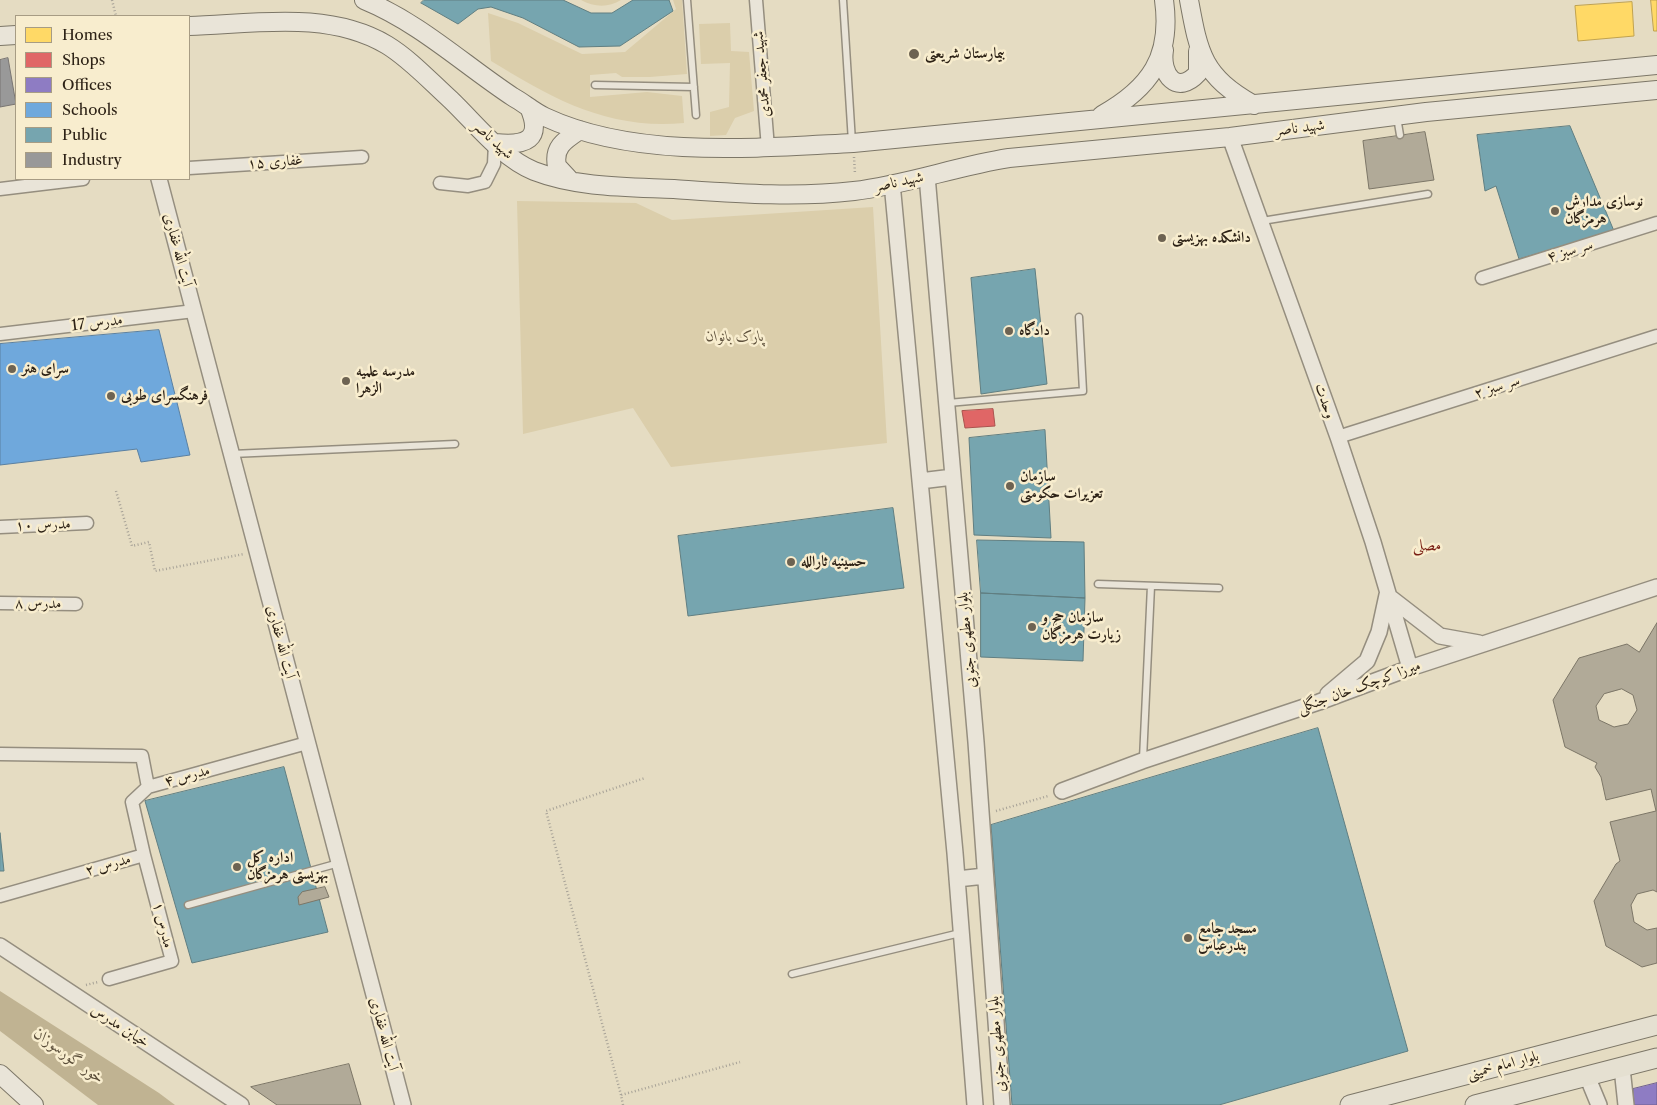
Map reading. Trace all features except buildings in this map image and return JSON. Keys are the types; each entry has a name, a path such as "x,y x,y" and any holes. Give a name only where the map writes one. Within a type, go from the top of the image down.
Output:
{"main road":[{"name":"شهید ناصر","path":"364,0 399,16 486,79 545,117 580,130 619,140 654,145 768,148 853,143 1657,64"},
{"path":"1164,0 1166,31 1163,69 1167,76 1183,82 1192,79 1198,73 1200,65 1189,0"},
{"name":"شهید ناصر","path":"190,26 315,22 348,28 369,36 389,46 433,83 495,143 515,160 532,170 570,180 604,185 766,194 814,194 856,191 977,163 1009,158 1230,137 1426,112 1657,90"},
{"path":"0,36 15,35"},
{"path":"1197,44 1220,82 1254,105"},
{"path":"1097,118 1120,105 1138,89 1164,49"},
{"path":"1423,86 1426,112"},
{"path":"495,143 522,144 531,138 535,129 535,121 529,107"},
{"path":"570,180 557,166 557,150 562,142 580,130"},
{"name":"بلوار امام خمینی","path":"1350,1105 1657,1025"},
{"name":"بلوار امام خمینی","path":"1480,1104 1657,1058"},
{"path":"0,1074 34,1105"}],"street":[{"name":"شهید جعفر محمدی","path":"756,0 768,148"},
{"name":"وحدت","path":"1230,137 1262,221 1338,437 1373,542 1387,595 1410,668"},
{"path":"440,183 468,186 485,182 494,164 495,143"},
{"name":"غفاری ۱۵","path":"190,168 362,157"},
{"name":"بلوار مطهری جنوبی","path":"927,176 976,742 1002,1105"},
{"path":"0,189 75,180"},
{"name":"آیت الله غفاری","path":"159,180 403,1105"},
{"name":"بلوار مطهری جنوبی","path":"892,183 957,879 975,1105"},
{"name":"سر سبز ۴","path":"1482,278 1657,223"},
{"name":"مدرس 17","path":"0,334 194,312"},
{"name":"سر سبز ۲","path":"1338,437 1657,336"},
{"path":"920,481 953,477"},
{"name":"مدرس ۱۰","path":"0,527 87,523"},
{"name":"میرزا کوچک خان جنگلی","path":"1062,791 1142,761 1319,702 1410,668 1657,586"},
{"path":"1319,702 1367,661 1379,632 1387,595 1440,636 1480,644"},
{"name":"مدرس ۸","path":"0,603 76,604"},
{"name":"مدرس ۴","path":"0,754 142,756 148,786 307,743"},
{"name":"مدرس ۲","path":"0,896 144,854 132,802 148,786"},
{"name":"مدرس ۱","path":"109,979 172,961 144,854"},
{"path":"957,879 985,876"},
{"name":"خیابن مدرس","path":"0,946 241,1105"},
{"path":"1622,1068 1626,1105"},
{"path":"1587,1076 1600,1105"},
{"path":"1604,1105 1606,1101 1614,1099 1621,1105"}],"lane":[{"path":"686,0 696,115"},
{"path":"843,0 853,143"},
{"path":"595,85 694,88"},
{"path":"1396,116 1400,135"},
{"path":"1262,221 1428,194"},
{"path":"947,403 1083,391 1079,317"},
{"path":"232,454 455,444"},
{"path":"1098,584 1219,588"},
{"path":"1142,761 1152,586"},
{"path":"188,905 339,863"},
{"path":"792,974 961,933"}],"path":[{"path":"112,0 116,15"},
{"path":"853,143 856,191"},
{"path":"116,491 132,546 149,542 155,571 257,551"},
{"path":"623,1105 546,811 645,778"},
{"path":"980,815 1062,791"},
{"path":"621,1096 740,1062"}],"green space":[{"path":"581,0 621,0 601,6"},
{"path":"673,0 682,0 687,74 650,77 622,77 616,73 590,75 590,97 647,92 682,96 684,123 656,124 630,122 582,109 537,88 491,61 488,13 518,23 582,54 625,52 676,9"},
{"path":"730,23 731,51 749,52 754,111 735,118 726,135 710,136 710,112 729,107 730,63 701,64 699,24"},
{"name":"پارک بانوان","path":"517,201 636,203 672,220 873,207 887,443 671,467 633,408 523,434"}],"water":[{"name":"خور گورسوزان","path":"0,991 175,1105 98,1105 0,1031"}],"place":[{"name":"بیمارستان شریعتی","path":"914,54"},
{"name":"نوسازی مدارش هرمزگان","path":"1555,211"},
{"name":"دانشکده بهزیستی","path":"1162,238"},
{"name":"دادگاه","path":"1009,331"},
{"name":"سرای هنر","path":"12,369"},
{"name":"مدرسه علمیه الزهرا","path":"346,381"},
{"name":"فرهنگسرای طوبی","path":"111,396"},
{"name":"سازمان تعزیرات حکومتی","path":"1010,486"},
{"name":"حسینیه ثارالله","path":"791,562"},
{"name":"سازمان حج و زیارت هرمزگان","path":"1032,627"},
{"name":"اداره کل بهزیستی هرمزگان","path":"237,867"},
{"name":"مسجد جامع بندرعباس","path":"1188,938"}],"district":[{"name":"مصلی","path":"1427,545"}]}
